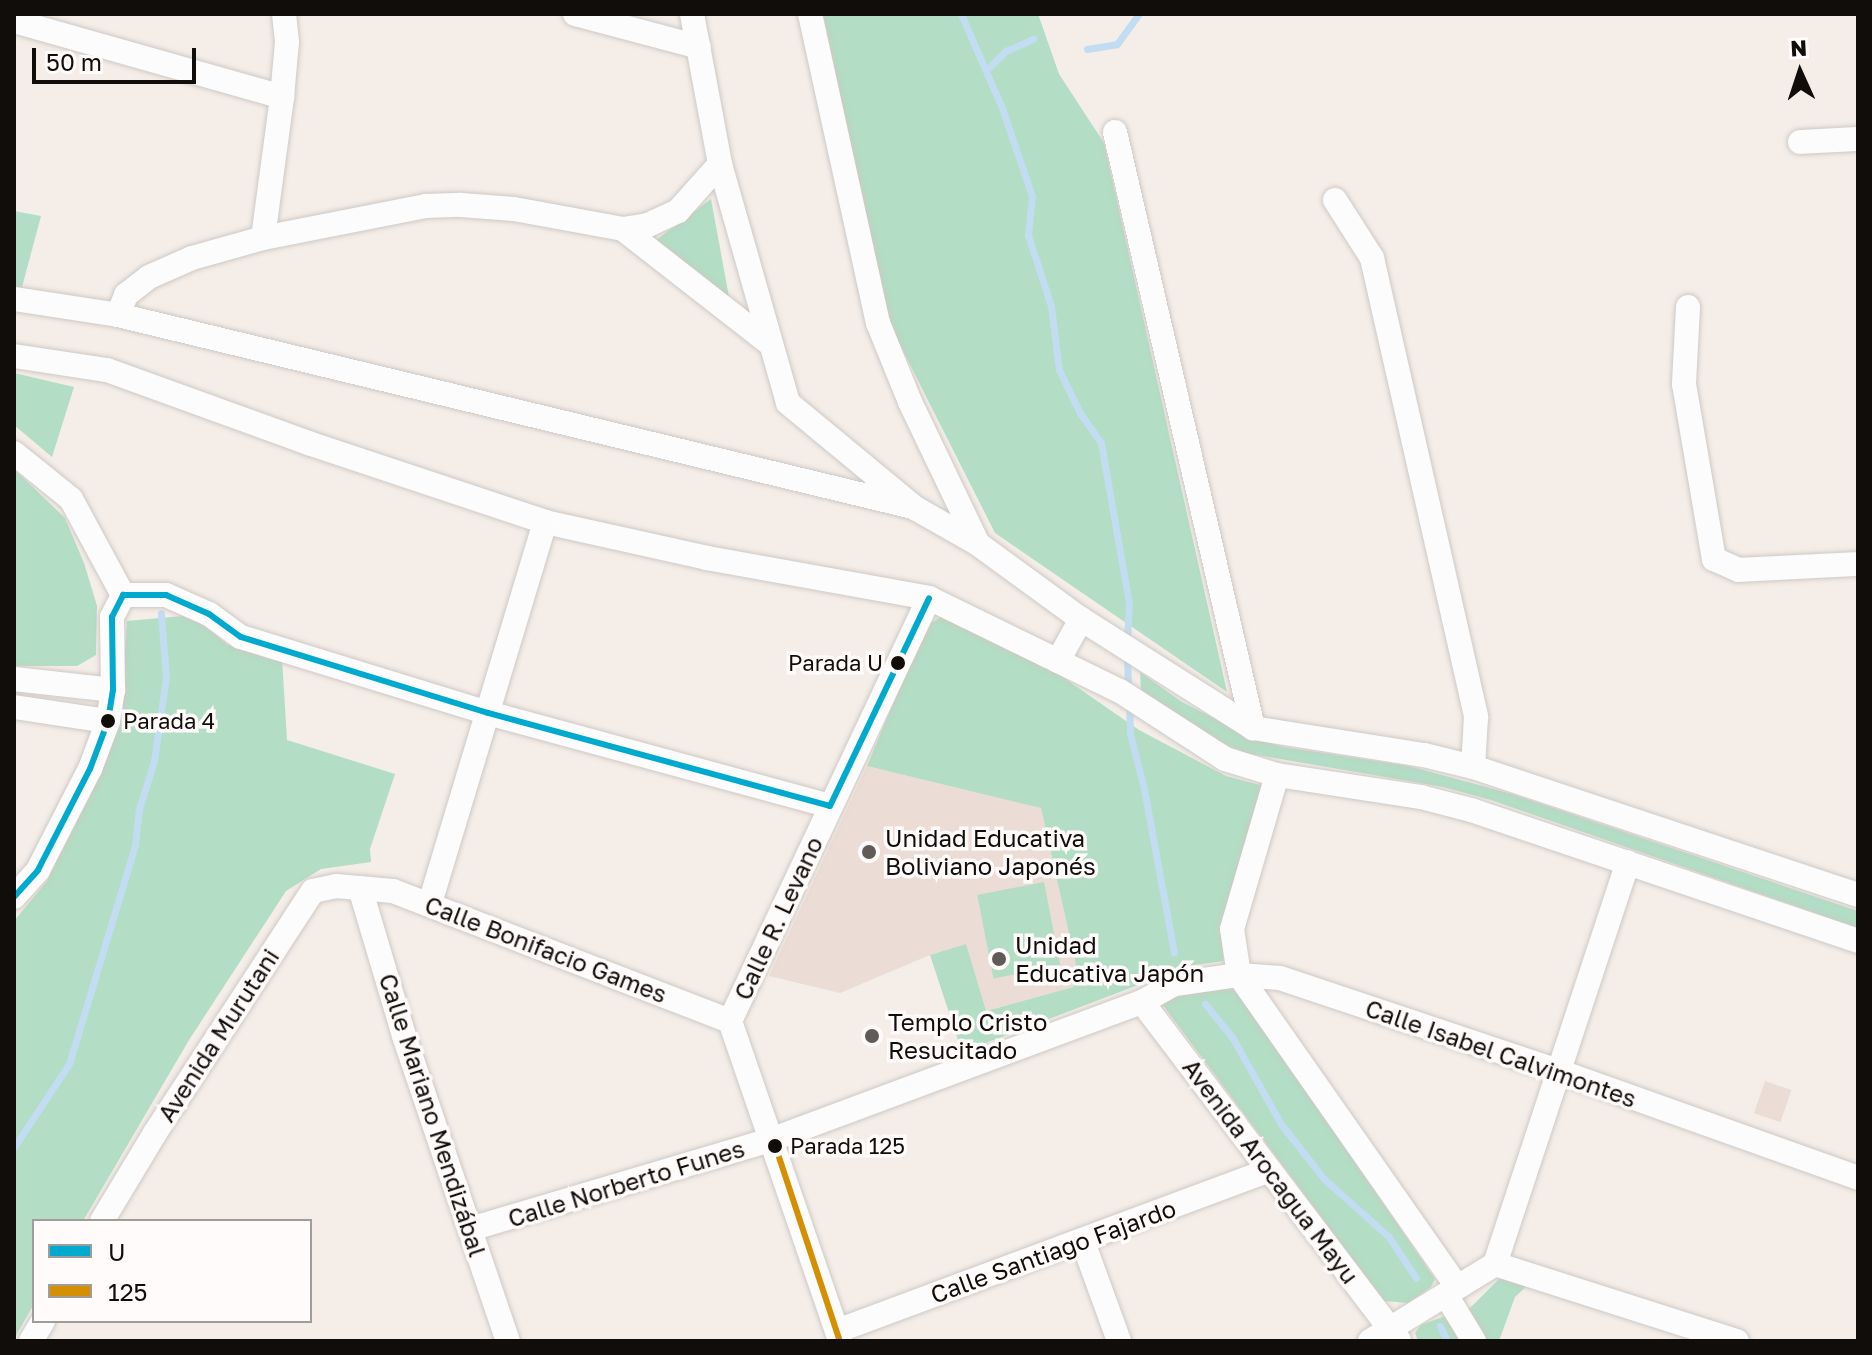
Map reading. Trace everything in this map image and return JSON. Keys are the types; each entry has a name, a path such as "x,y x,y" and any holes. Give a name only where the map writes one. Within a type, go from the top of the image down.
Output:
{"street":[{"path":"263,238 282,97 287,42 284,14"},
{"path":"575,14 699,47"},
{"path":"692,14 720,164 788,403 915,508 978,544 1081,619 1253,728 1424,755 1473,767 1858,895"},
{"path":"810,14 878,323 910,402 978,544"},
{"path":"14,21 282,97"},
{"path":"1115,132 1253,728"},
{"path":"1800,142 1858,139"},
{"path":"118,315 126,295 149,277 192,258 263,238 426,206 514,209 623,229 648,225 678,211 720,164"},
{"path":"1335,200 1372,258 1379,285 1476,717 1473,767"},
{"path":"623,229 770,344"},
{"path":"14,299 118,315 915,508"},
{"path":"1688,307 1684,384 1714,559 1739,570 1858,564"},
{"path":"14,356 107,370 311,444 545,522 707,558 929,598 1120,691 1225,759 1277,775 1421,797 1628,862 1858,941"},
{"path":"14,453 71,499 123,595"},
{"path":"430,903 545,522"},
{"path":"14,897 38,870 90,769 108,721 113,690 112,617 123,595"},
{"path":"123,595 166,595 209,614 241,637 488,713 830,806"},
{"name":"Calle R. Levano","path":"730,1021 929,598"},
{"path":"1058,661 1081,619"},
{"path":"14,679 113,690"},
{"path":"14,707 108,721"},
{"path":"1277,775 1232,929 1239,975 1452,1291 1474,1341"},
{"path":"1370,1341 1395,1334 1452,1291 1495,1264 1628,862"},
{"name":"Avenida Murutani","path":"103,1219 301,906 313,891 336,886 360,888"},
{"name":"Calle Bonifacio Games","path":"360,888 393,891 430,903 730,1021"},
{"name":"Calle Mariano Mendizábal","path":"360,888 404,1036 508,1341"},
{"name":"Calle Isabel Calvimontes","path":"1142,1002 1175,984 1239,975 1280,978 1561,1072 1858,1178"},
{"name":"Calle Norberto Funes","path":"470,1229 773,1139 1142,1002"},
{"name":"Avenida Arocagua Mayu","path":"1142,1002 1395,1334"},
{"path":"730,1021 773,1139 838,1336"},
{"name":"Calle Santiago Fajardo","path":"838,1336 1269,1170"},
{"path":"1083,1242 1119,1341"},
{"path":"1495,1264 1737,1341"},
{"path":"31,1341 42,1323"}],"shaded area":[{"path":"867,766 1041,807 1078,974 1073,987 985,1011 965,945 930,955 840,993 769,976"},
{"path":"1765,1081 1791,1090 1780,1122 1754,1113"}],"green space":[{"path":"823,14 1038,14 1059,74 1104,143 1227,692 995,533 887,319"},
{"path":"711,199 731,308 656,240"},
{"path":"14,211 41,216 22,287 14,288"},
{"path":"14,373 74,387 52,457 14,425"},
{"path":"14,469 65,518 84,563 97,606 96,655 77,666 14,666"},
{"path":"183,616 205,626 228,645 282,659 287,740 395,774 370,849 371,862 321,869 286,891 189,1040 84,1219 32,1219 32,1308 14,1339 14,921 47,881 101,771 122,695 127,621"},
{"path":"942,616 1028,653 1139,730 1226,776 1264,786 1221,932 1224,961 1188,966 962,1052 930,955 966,944 986,1011 1073,987 1078,974 1041,808 867,766 925,627"},
{"path":"1140,672 1182,702 1255,739 1284,747 1409,766 1512,794 1858,911 1858,928 1491,800 1443,787 1246,753 1210,738 1141,690"},
{"path":"1044,882 1060,965 993,978 977,895"},
{"path":"1236,988 1435,1279 1431,1287 1408,1303 1384,1301 1162,1004 1178,993"},
{"path":"1509,1277 1530,1283 1515,1297 1499,1341 1485,1341 1467,1311 1499,1279"},
{"path":"1448,1315 1463,1341 1418,1341 1415,1333 1421,1325"}],"waterway":[{"path":"961,14 1002,108 1032,196 1028,235 1051,306 1059,370 1080,413 1101,443 1129,603 1127,640"},
{"path":"1087,49 1117,44 1139,14"},
{"path":"986,70 1006,51 1033,39"},
{"path":"14,1147 69,1064 135,845 139,809 154,761 166,677 161,613"},
{"path":"1127,656 1128,688"},
{"path":"1129,704 1130,734 1144,789 1174,952"},
{"path":"1205,1004 1232,1037 1281,1124 1324,1179 1389,1237 1416,1278"},
{"path":"1440,1326 1447,1341"}],"transit line":[{"name":"U","path":"14,897 38,870 90,769 108,721 113,690 112,617 123,595 166,595 209,614 241,637 488,713 830,806"},
{"name":"U","path":"830,806 929,598"},
{"name":"125","path":"773,1139 840,1341"}],"place":[{"name":"Parada U","path":"898,663"},
{"name":"Parada 4","path":"108,721"},
{"name":"Unidad Educativa Boliviano Japonés","path":"869,852"},
{"name":"Unidad Educativa Japón","path":"999,959"},
{"name":"Templo Cristo Resucitado","path":"872,1036"},
{"name":"Parada 125","path":"775,1146"}]}
